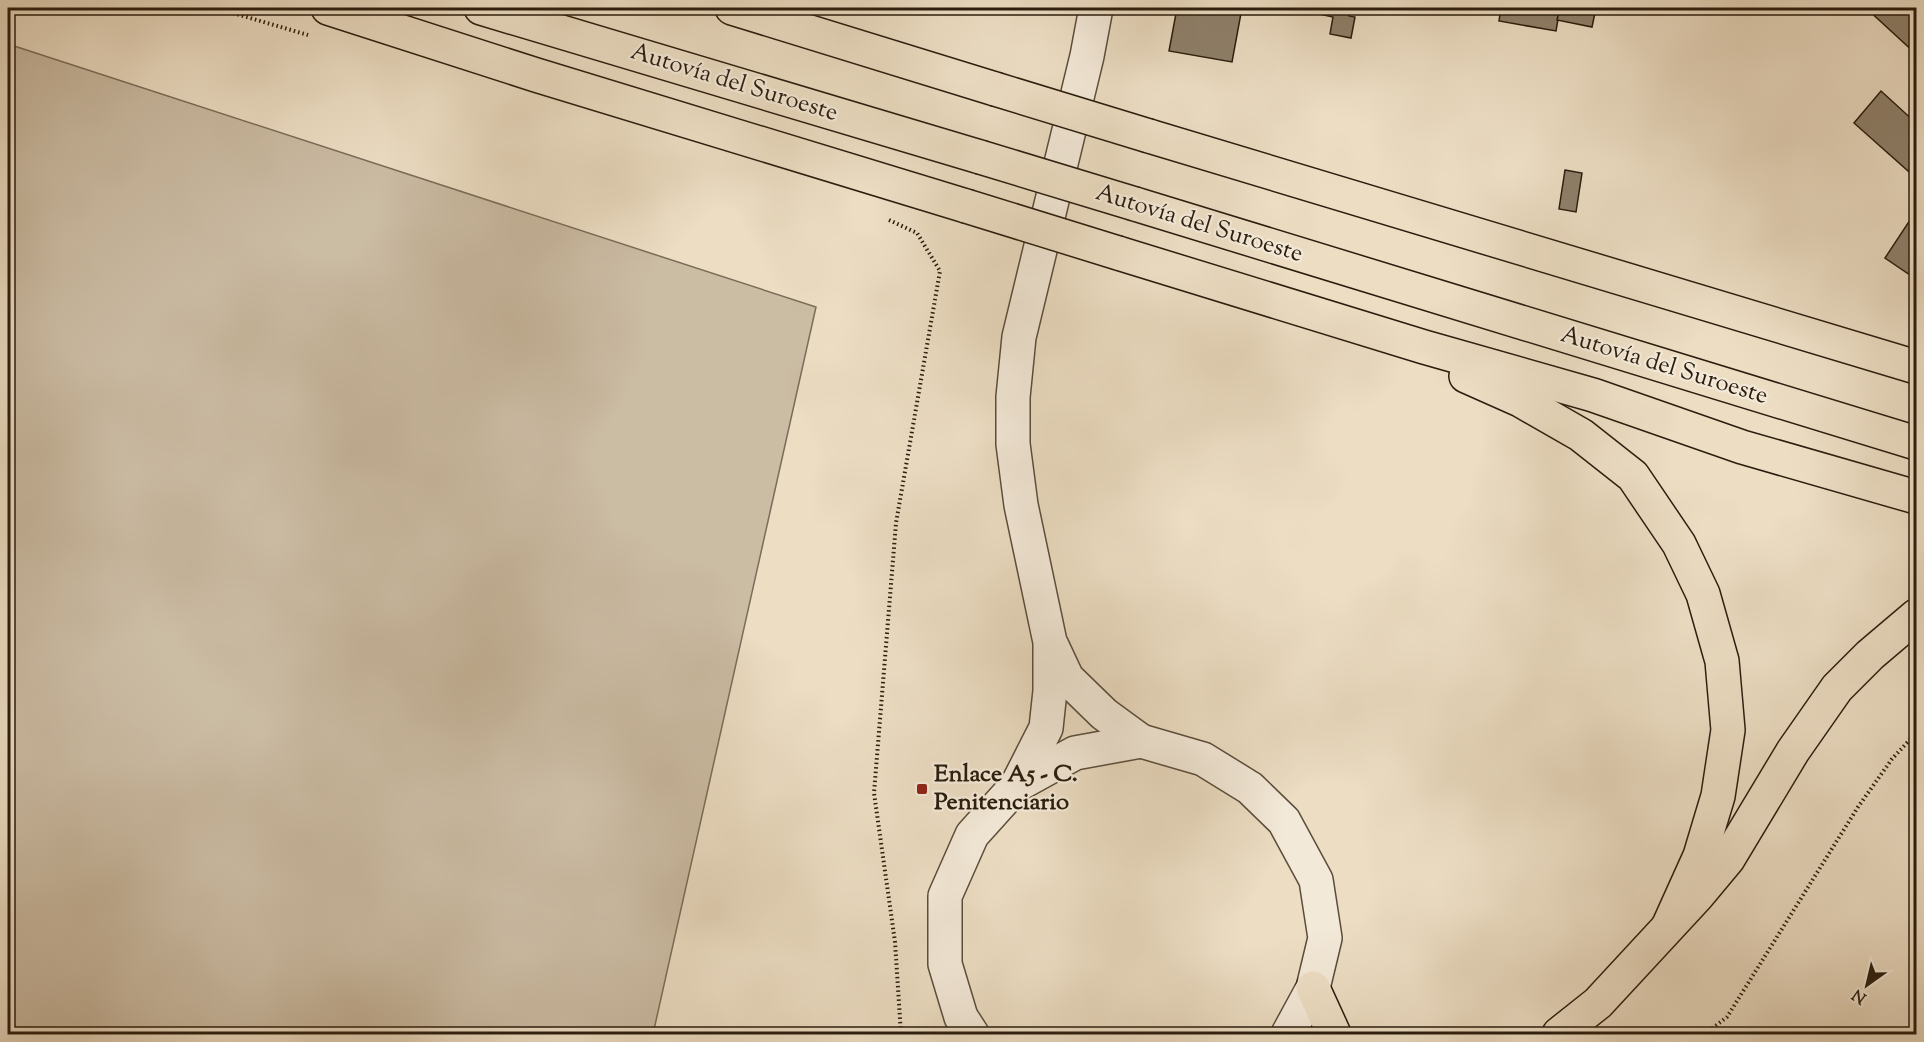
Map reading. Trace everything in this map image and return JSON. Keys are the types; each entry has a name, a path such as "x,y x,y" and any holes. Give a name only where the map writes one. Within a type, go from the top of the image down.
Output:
{"highway":[{"path":"328,8 536,75 1118,254 1424,347 1593,395 1742,447 1917,496"},
{"name":"Autovía del Suroeste","path":"481,8 980,157 1917,443"},
{"path":"732,8 1917,367"},
{"path":"1424,347 1467,376 1520,400 1581,435 1633,476 1679,544 1703,594 1722,661 1728,730 1715,806 1700,856 1668,927"},
{"path":"1559,1035 1598,1003 1698,895 1728,859 1793,751 1837,688 1870,655 1917,616"},
{"path":"1314,988 1334,1035"}],"street":[{"path":"972,1035 961,1017 945,964 945,896 972,835 1017,785 1046,728 1050,691 1050,642 1021,505 1013,444 1013,397 1019,337 1087,56 1096,8"},
{"path":"1050,642 1067,678 1104,714 1141,741 1203,759 1250,788 1284,820 1316,880 1324,938 1314,988 1288,1035"},
{"path":"1017,785 1075,753 1141,741"}],"path":[{"path":"216,8 319,38"},
{"path":"887,219 917,233 940,271 896,523 874,794 895,942 901,1035"},
{"path":"1705,1035 1726,1017 1857,807 1892,759 1917,734"}],"shaded area":[{"path":"8,44 816,307 653,1034 8,1034"}],"building":[{"path":"1177,8 1242,8 1232,62 1169,51"},
{"path":"1315,8 1350,8 1349,16 1355,17 1351,38 1330,34 1333,17 1314,13"},
{"path":"1501,8 1560,8 1556,31 1499,21"},
{"path":"1560,8 1596,8 1592,27 1557,20"},
{"path":"1866,8 1909,8 1916,14 1916,54"},
{"path":"1881,91 1916,123 1916,178 1854,123"},
{"path":"1565,170 1582,173 1576,212 1559,209"},
{"path":"1916,211 1916,279 1885,258"}],"place":[{"name":"Enlace A5 - C. Penitenciario","path":"922,789"}]}
